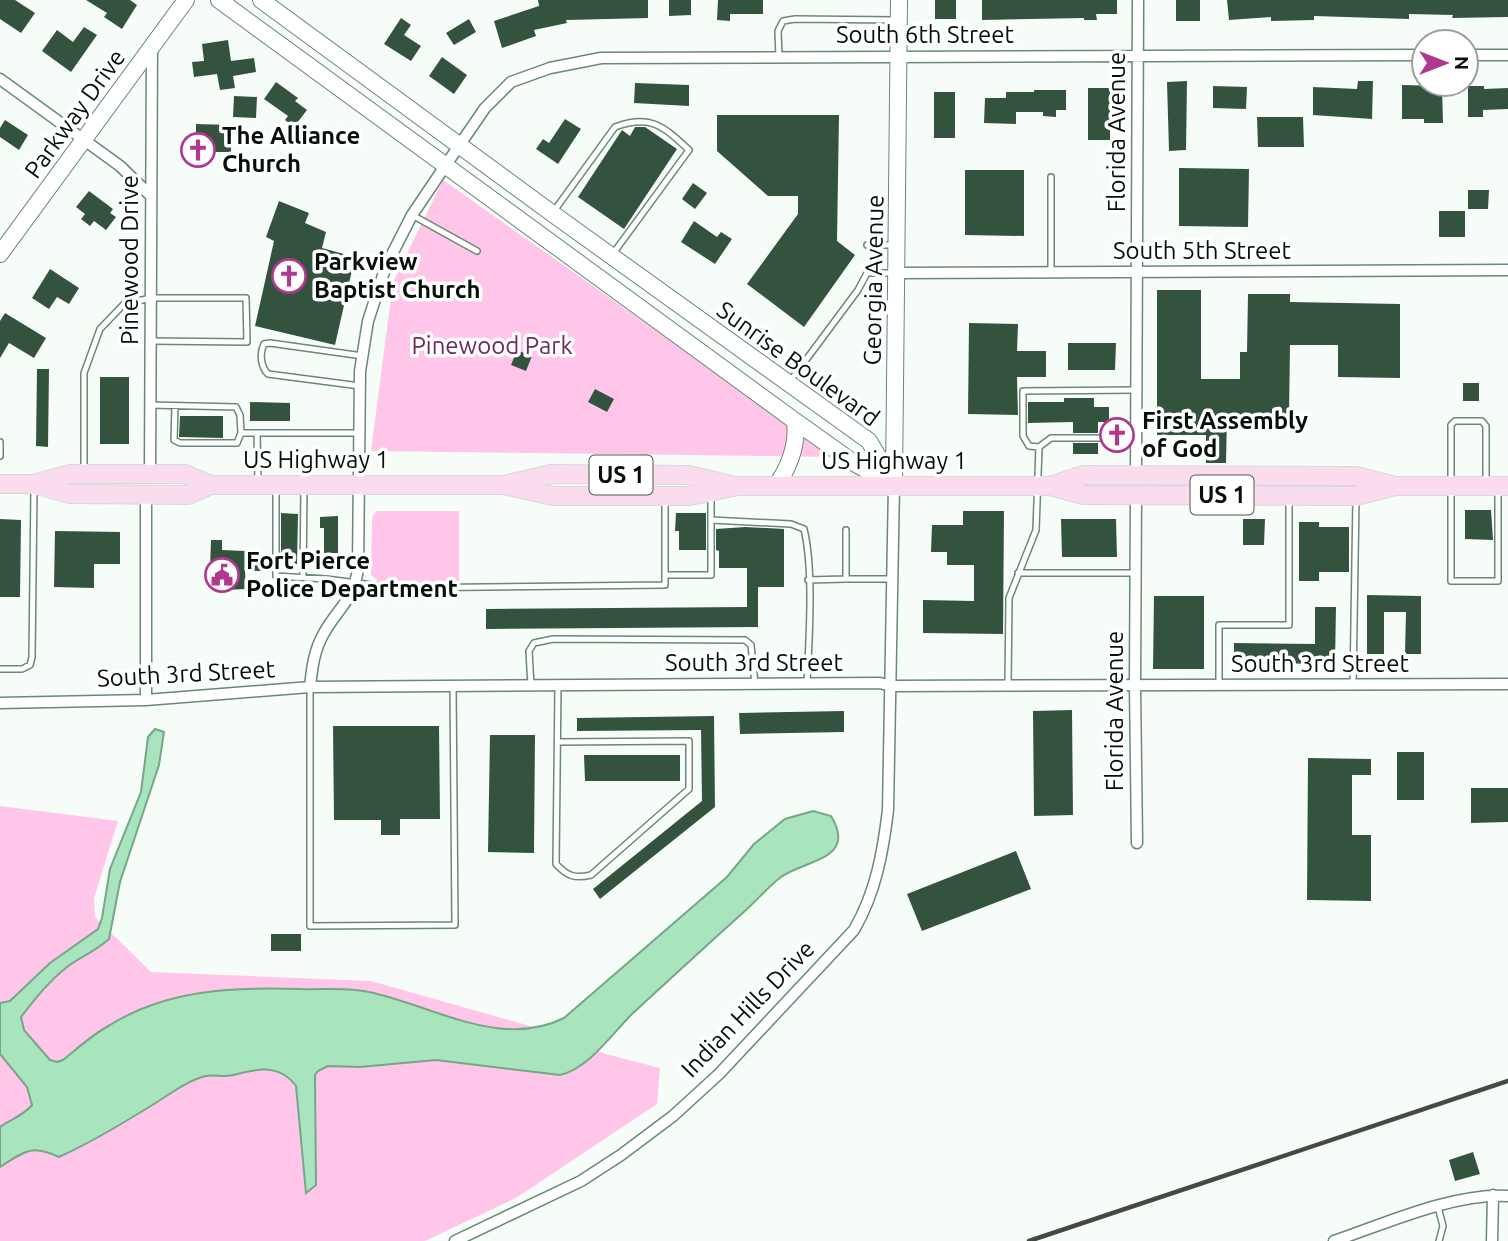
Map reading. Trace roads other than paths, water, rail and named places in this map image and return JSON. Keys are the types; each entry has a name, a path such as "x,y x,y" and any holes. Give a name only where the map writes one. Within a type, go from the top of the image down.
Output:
{"main road":[{"name":"Parkway Drive","path":"0,254 186,0"},
{"name":"Sunrise Boulevard","path":"219,0 795,421 854,463 894,485"},
{"name":"Sunrise Boulevard","path":"261,0 552,214 869,441 894,485"},
{"name":"Georgia Avenue","path":"894,485 899,0"},
{"path":"776,486 790,459 796,434 795,421"},
{"name":"US Highway 1","path":"0,484 34,484 70,474 185,474 211,485 504,485 553,496 690,496 738,486 894,485 1044,486 1084,495 1356,496 1395,486"},
{"name":"US Highway 1","path":"504,485 551,474 690,475 738,486"},
{"name":"US Highway 1","path":"1044,486 1083,475 1356,476 1395,486 1497,486"},
{"name":"US Highway 1","path":"34,484 69,494 146,495 188,495 211,485"}],"street":[{"name":"Florida Avenue","path":"1136,475 1139,0"},
{"name":"Pinewood Drive","path":"150,474 152,47"},
{"name":"South 6th Street","path":"356,584 360,386 368,321 386,266 412,215 485,108 511,82 550,68 601,58 1410,55"},
{"path":"1480,55 1508,55"},
{"path":"0,79 120,166 151,196"},
{"name":"South 5th Street","path":"897,273 1508,270"},
{"name":"Georgia Avenue","path":"891,686 894,485"},
{"path":"146,495 146,700"},
{"name":"Florida Avenue","path":"1136,495 1137,843"},
{"path":"310,687 314,655 324,631 348,601 356,584"},
{"name":"South 3rd Street","path":"0,703 146,700 310,687 880,683 891,686 1508,684"},
{"name":"Indian Hills Drive","path":"455,1241 581,1181 673,1116 719,1074 854,930 865,911 882,858 888,810 891,686"},
{"path":"1492,1241 1493,1195"},
{"path":"1334,1241 1460,1199 1508,1196"}],"lane":[{"path":"779,57 778,31 783,21 899,20"},
{"path":"552,214 615,127 630,121 647,120 671,133 689,150 611,256"},
{"path":"1051,177 1051,273"},
{"path":"412,215 477,251"},
{"path":"867,245 897,246"},
{"path":"789,383 859,290 867,273 897,273"},
{"path":"84,474 84,373 100,329 124,304 151,298 246,298 247,342"},
{"path":"150,341 270,343 363,356"},
{"path":"264,344 262,363 268,374 360,386"},
{"path":"1136,438 1051,438 1039,447 1029,446 1023,436 1023,391 1137,390"},
{"path":"150,405 236,407 240,415 241,433 237,443 180,443 174,440 175,406"},
{"path":"1455,421 1482,421 1486,426 1497,486 1498,581 1451,581 1451,425 1455,421"},
{"path":"241,433 360,433"},
{"path":"257,433 267,485 276,576 396,588 665,585 665,496"},
{"path":"0,442 0,456"},
{"path":"1008,685 1009,598 1036,530 1044,486 1039,447"},
{"path":"0,669 22,669 30,665 32,657 34,484"},
{"path":"303,577 304,485"},
{"path":"665,575 711,575 711,492"},
{"path":"1219,685 1219,625 1289,625 1289,496"},
{"path":"1353,684 1356,496"},
{"path":"711,520 791,524 804,529 808,580 807,684"},
{"path":"846,530 846,579"},
{"path":"1018,573 1135,573"},
{"path":"808,580 892,579"},
{"path":"531,685 529,652 534,643 553,639 745,640 751,645 755,684"},
{"path":"558,685 556,864 565,874 579,878 591,875 690,789 690,741 558,742"},
{"path":"310,687 310,926 455,925 453,686"},
{"path":"1438,1206 1443,1226 1439,1241"}],"railway":[{"path":"1029,1241 1508,1081"}],"place":[{"name":"The Alliance Church","path":"198,150"},
{"name":"Parkview Baptist Church","path":"289,276"},
{"name":"First Assembly of God","path":"1117,435"},
{"name":"Fort Pierce Police Department","path":"222,575"}],"park label":[{"name":"Pinewood Park","path":"492,346"}]}
